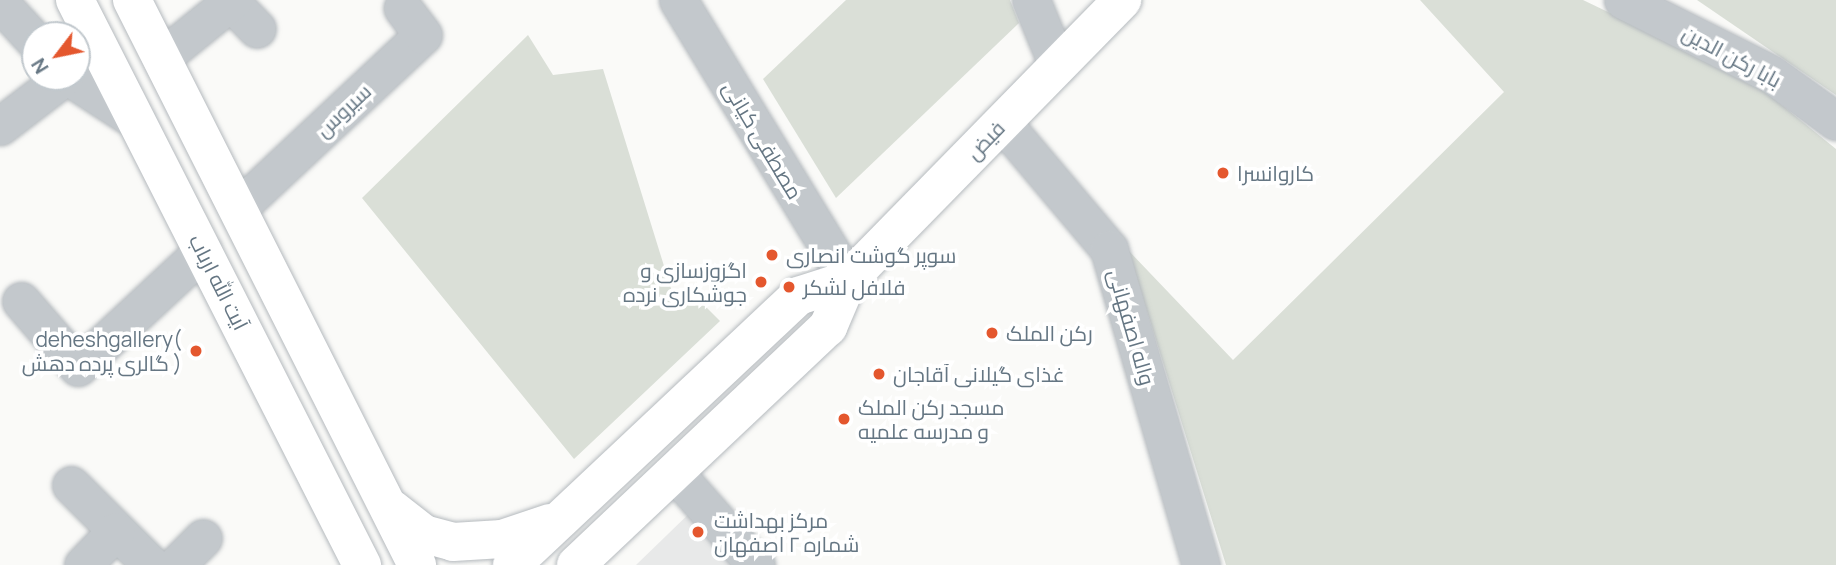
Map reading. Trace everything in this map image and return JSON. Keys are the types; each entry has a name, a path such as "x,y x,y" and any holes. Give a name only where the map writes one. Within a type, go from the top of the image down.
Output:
{"main road":[{"name":"آیت الله ارباب","path":"75,0 354,556"},
{"path":"132,0 417,565"},
{"name":"فیض","path":"848,280 1122,0"},
{"path":"576,565 828,327 848,280"},
{"path":"512,565 798,296 848,280"},
{"path":"390,508 424,534 453,542 502,539 559,520"}],"street":[{"name":"مصطفی کیانی","path":"678,0 848,280"},
{"path":"1031,0 1058,66"},
{"name":"بابا رکن الدین","path":"1623,0 1771,74 1836,121"},
{"path":"161,58 231,1 257,29"},
{"path":"0,3 21,26"},
{"name":"سیروس","path":"238,208 423,35 403,8"},
{"path":"0,126 46,91"},
{"path":"91,91 137,121"},
{"name":"واله اصفهانی","path":"1002,122 1110,249 1201,565"},
{"path":"21,300 78,367 203,251"},
{"path":"674,472 756,565"},
{"path":"71,485 151,565"},
{"path":"83,565 116,531"},
{"path":"176,565 203,538"}],"shaded area":[{"path":"846,0 1010,0 1019,23 836,198 763,79"},
{"path":"1420,0 1583,0 1752,81 1836,149 1836,565 1226,565 1128,250 1233,360 1504,92"},
{"path":"1697,0 1836,0 1836,95"},
{"path":"528,35 553,75 603,69 673,295 686,287 720,321 574,459 362,198"},
{"name":"مرکز بهداشت شماره ۲ اصفهان","path":"699,504 756,565 636,565"}],"place":[{"name":"کاروانسرا","path":"1223,173"},
{"name":"سوپر گوشت انصاری","path":"772,255"},
{"name":"اگزوزسازی و جوشکاری نرده","path":"761,282"},
{"name":"فلافل لشکر","path":"789,287"},
{"name":"رکن الملک","path":"992,333"},
{"name":"deheshgallery( گالری پرده دهش )","path":"196,351"},
{"name":"غذای گیلانی آقاجان","path":"879,374"},
{"name":"مسجد رکن الملک و مدرسه علمیه","path":"844,419"},
{"name":"مرکز بهداشت شماره ۲ اصفهان","path":"698,532"}]}
